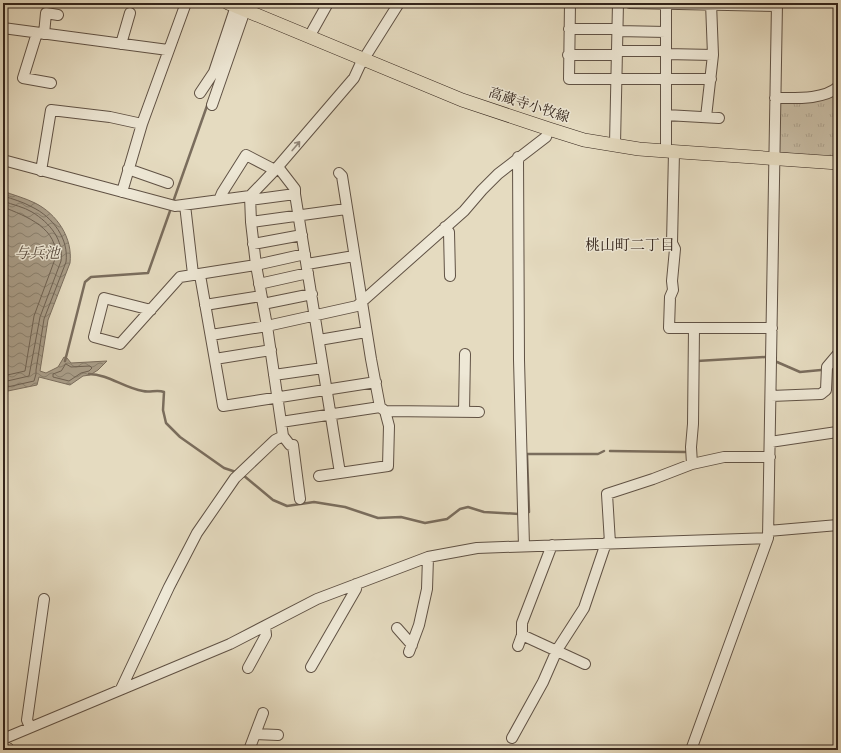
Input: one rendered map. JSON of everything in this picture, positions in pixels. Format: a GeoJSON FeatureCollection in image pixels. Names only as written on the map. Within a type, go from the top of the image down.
{"type":"FeatureCollection","features":[{"type":"Feature","properties":{"kind":"main road","name":"高蔵寺小牧線"},"geometry":{"type":"LineString","coordinates":[[237,6],[462,100],[584,140],[670,152],[838,164]]}},
{"type":"Feature","properties":{"kind":"street"},"geometry":{"type":"LineString","coordinates":[[122,192],[142,124],[186,3]]}},
{"type":"Feature","properties":{"kind":"street"},"geometry":{"type":"LineString","coordinates":[[309,36],[328,3]]}},
{"type":"Feature","properties":{"kind":"street"},"geometry":{"type":"LineString","coordinates":[[300,499],[293,445],[290,445],[283,436],[271,350],[253,244],[250,198],[354,78],[360,65],[365,60],[399,3]]}},
{"type":"Feature","properties":{"kind":"street"},"geometry":{"type":"LineString","coordinates":[[570,3],[568,55],[569,79],[617,78],[711,80]]}},
{"type":"Feature","properties":{"kind":"street"},"geometry":{"type":"LineString","coordinates":[[615,144],[618,3]]}},
{"type":"Feature","properties":{"kind":"street"},"geometry":{"type":"LineString","coordinates":[[630,3],[777,4],[768,534],[691,750]]}},
{"type":"Feature","properties":{"kind":"street"},"geometry":{"type":"LineString","coordinates":[[666,3],[666,115],[670,152],[672,243],[675,249],[672,281],[673,290],[670,296],[669,328],[772,328]]}},
{"type":"Feature","properties":{"kind":"street"},"geometry":{"type":"LineString","coordinates":[[706,117],[713,55],[711,4]]}},
{"type":"Feature","properties":{"kind":"street"},"geometry":{"type":"LineString","coordinates":[[200,93],[214,72],[237,6]]}},
{"type":"Feature","properties":{"kind":"street"},"geometry":{"type":"LineString","coordinates":[[212,105],[237,6]]}},
{"type":"Feature","properties":{"kind":"street"},"geometry":{"type":"LineString","coordinates":[[51,83],[23,78],[41,33],[46,13],[58,15]]}},
{"type":"Feature","properties":{"kind":"street"},"geometry":{"type":"LineString","coordinates":[[121,44],[130,13]]}},
{"type":"Feature","properties":{"kind":"street"},"geometry":{"type":"LineString","coordinates":[[3,28],[168,50]]}},
{"type":"Feature","properties":{"kind":"street"},"geometry":{"type":"LineString","coordinates":[[569,29],[666,32]]}},
{"type":"Feature","properties":{"kind":"street"},"geometry":{"type":"LineString","coordinates":[[568,55],[617,53],[713,55]]}},
{"type":"Feature","properties":{"kind":"street"},"geometry":{"type":"LineString","coordinates":[[775,98],[801,98],[832,92],[838,87]]}},
{"type":"Feature","properties":{"kind":"street"},"geometry":{"type":"LineString","coordinates":[[41,171],[50,110],[110,117],[142,124]]}},
{"type":"Feature","properties":{"kind":"street"},"geometry":{"type":"LineString","coordinates":[[666,115],[719,118]]}},
{"type":"Feature","properties":{"kind":"street"},"geometry":{"type":"LineString","coordinates":[[211,335],[267,326],[357,306],[464,211],[498,174],[518,157],[546,137],[549,129]]}},
{"type":"Feature","properties":{"kind":"street"},"geometry":{"type":"LineString","coordinates":[[219,200],[222,192],[246,155],[276,169],[295,189],[340,472]]}},
{"type":"Feature","properties":{"kind":"street"},"geometry":{"type":"LineString","coordinates":[[518,157],[519,360],[524,546]]}},
{"type":"Feature","properties":{"kind":"street"},"geometry":{"type":"LineString","coordinates":[[3,160],[175,206],[185,206],[219,200],[295,194]]}},
{"type":"Feature","properties":{"kind":"street"},"geometry":{"type":"LineString","coordinates":[[128,170],[168,183]]}},
{"type":"Feature","properties":{"kind":"street"},"geometry":{"type":"LineString","coordinates":[[319,476],[388,466],[389,426],[376,382],[366,332],[342,176],[339,173]]}},
{"type":"Feature","properties":{"kind":"street"},"geometry":{"type":"LineString","coordinates":[[185,206],[196,274],[205,305],[223,406],[376,382]]}},
{"type":"Feature","properties":{"kind":"street"},"geometry":{"type":"LineString","coordinates":[[251,222],[346,208]]}},
{"type":"Feature","properties":{"kind":"street"},"geometry":{"type":"LineString","coordinates":[[445,227],[450,232],[450,276]]}},
{"type":"Feature","properties":{"kind":"street"},"geometry":{"type":"LineString","coordinates":[[253,244],[302,235]]}},
{"type":"Feature","properties":{"kind":"street"},"geometry":{"type":"LineString","coordinates":[[151,310],[104,298],[94,337],[120,344],[151,310],[180,277],[256,264],[307,264],[354,256]]}},
{"type":"Feature","properties":{"kind":"street"},"geometry":{"type":"LineString","coordinates":[[259,284],[307,264]]}},
{"type":"Feature","properties":{"kind":"street"},"geometry":{"type":"LineString","coordinates":[[205,305],[312,294]]}},
{"type":"Feature","properties":{"kind":"street"},"geometry":{"type":"LineString","coordinates":[[692,464],[690,447],[693,424],[694,328]]}},
{"type":"Feature","properties":{"kind":"street"},"geometry":{"type":"LineString","coordinates":[[319,340],[366,332]]}},
{"type":"Feature","properties":{"kind":"street"},"geometry":{"type":"LineString","coordinates":[[215,359],[271,350]]}},
{"type":"Feature","properties":{"kind":"street"},"geometry":{"type":"LineString","coordinates":[[464,412],[465,354]]}},
{"type":"Feature","properties":{"kind":"street"},"geometry":{"type":"LineString","coordinates":[[771,396],[821,394],[826,390],[827,367],[838,354]]}},
{"type":"Feature","properties":{"kind":"street"},"geometry":{"type":"LineString","coordinates":[[274,375],[323,368]]}},
{"type":"Feature","properties":{"kind":"street"},"geometry":{"type":"LineString","coordinates":[[281,422],[331,414],[383,409],[479,412]]}},
{"type":"Feature","properties":{"kind":"street"},"geometry":{"type":"LineString","coordinates":[[770,442],[837,432]]}},
{"type":"Feature","properties":{"kind":"street"},"geometry":{"type":"LineString","coordinates":[[121,689],[169,587],[197,533],[235,478],[275,440],[283,436]]}},
{"type":"Feature","properties":{"kind":"street"},"geometry":{"type":"LineString","coordinates":[[512,738],[543,682],[557,650],[584,608],[608,543],[607,494],[692,464],[724,457],[770,457]]}},
{"type":"Feature","properties":{"kind":"street"},"geometry":{"type":"LineString","coordinates":[[4,747],[30,728],[230,644],[317,599],[428,557],[477,548],[608,543],[768,534],[838,525]]}},
{"type":"Feature","properties":{"kind":"street"},"geometry":{"type":"LineString","coordinates":[[518,646],[522,635],[522,623],[552,545]]}},
{"type":"Feature","properties":{"kind":"street"},"geometry":{"type":"LineString","coordinates":[[397,628],[411,648],[419,625],[427,589],[428,557]]}},
{"type":"Feature","properties":{"kind":"street"},"geometry":{"type":"LineString","coordinates":[[311,667],[356,589],[356,584]]}},
{"type":"Feature","properties":{"kind":"street"},"geometry":{"type":"LineString","coordinates":[[30,728],[27,720],[44,598]]}},
{"type":"Feature","properties":{"kind":"street"},"geometry":{"type":"LineString","coordinates":[[248,668],[266,635],[265,626]]}},
{"type":"Feature","properties":{"kind":"street"},"geometry":{"type":"LineString","coordinates":[[522,635],[585,664]]}},
{"type":"Feature","properties":{"kind":"street"},"geometry":{"type":"LineString","coordinates":[[249,750],[263,713]]}},
{"type":"Feature","properties":{"kind":"street"},"geometry":{"type":"LineString","coordinates":[[255,734],[278,735]]}},
{"type":"Feature","properties":{"kind":"green space"},"geometry":{"type":"Polygon","coordinates":[[[838,91],[838,158],[774,152],[775,98],[838,91]]]}},
{"type":"Feature","properties":{"kind":"water","name":"与兵池"},"geometry":{"type":"Polygon","coordinates":[[[3,191],[31,201],[43,208],[57,220],[66,236],[69,245],[70,263],[48,320],[40,371],[46,373],[58,367],[64,357],[71,363],[107,361],[98,370],[90,375],[83,376],[70,385],[39,377],[37,385],[3,392],[3,191]]]}},
{"type":"Feature","properties":{"kind":"waterway"},"geometry":{"type":"LineString","coordinates":[[173,202],[208,103]]}},
{"type":"Feature","properties":{"kind":"waterway"},"geometry":{"type":"LineString","coordinates":[[65,361],[85,282],[91,277],[148,273],[170,211]]}},
{"type":"Feature","properties":{"kind":"waterway"},"geometry":{"type":"LineString","coordinates":[[697,361],[765,357]]}},
{"type":"Feature","properties":{"kind":"waterway"},"geometry":{"type":"LineString","coordinates":[[777,362],[800,372],[821,370]]}},
{"type":"Feature","properties":{"kind":"waterway"},"geometry":{"type":"LineString","coordinates":[[834,367],[838,366]]}},
{"type":"Feature","properties":{"kind":"waterway"},"geometry":{"type":"LineString","coordinates":[[89,374],[103,376],[136,389],[164,392],[163,410],[166,423],[180,437],[224,468],[236,472]]}},
{"type":"Feature","properties":{"kind":"waterway"},"geometry":{"type":"LineString","coordinates":[[529,512],[527,454],[598,454],[604,451]]}},
{"type":"Feature","properties":{"kind":"waterway"},"geometry":{"type":"LineString","coordinates":[[610,451],[685,452]]}},
{"type":"Feature","properties":{"kind":"waterway"},"geometry":{"type":"LineString","coordinates":[[243,475],[273,500],[287,506],[314,502],[345,507],[378,518],[401,517],[425,523],[447,519],[460,509],[468,507],[484,512],[519,514]]}},
{"type":"Feature","properties":{"kind":"district","name":"桃山町二丁目"},"geometry":{"type":"Point","coordinates":[630,245]}}]}
